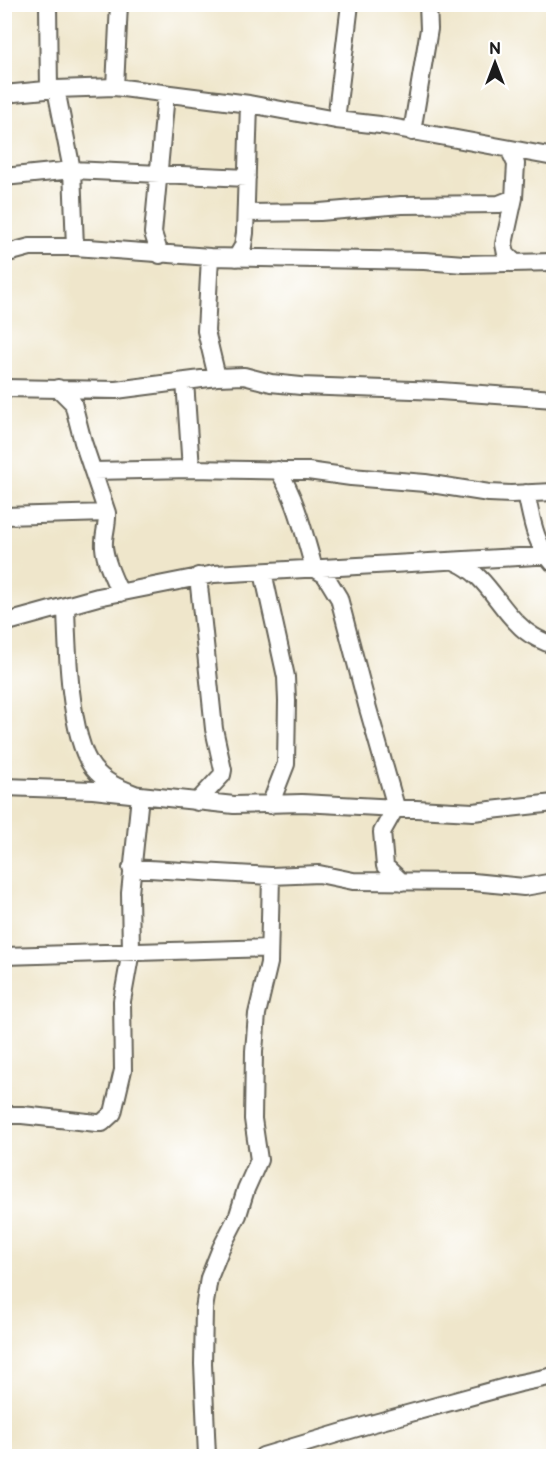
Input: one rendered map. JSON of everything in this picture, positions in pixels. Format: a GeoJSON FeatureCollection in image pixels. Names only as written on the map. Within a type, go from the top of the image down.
{"type":"FeatureCollection","features":[{"type":"Feature","properties":{"kind":"street"},"geometry":{"type":"LineString","coordinates":[[48,4],[52,89],[72,170],[75,248]]}},
{"type":"Feature","properties":{"kind":"street"},"geometry":{"type":"LineString","coordinates":[[115,87],[119,4]]}},
{"type":"Feature","properties":{"kind":"street"},"geometry":{"type":"LineString","coordinates":[[336,120],[350,4]]}},
{"type":"Feature","properties":{"kind":"street"},"geometry":{"type":"LineString","coordinates":[[412,132],[429,28],[428,4]]}},
{"type":"Feature","properties":{"kind":"street"},"geometry":{"type":"LineString","coordinates":[[4,94],[52,89],[115,87],[249,104],[336,120],[380,125],[517,155],[554,157]]}},
{"type":"Feature","properties":{"kind":"street"},"geometry":{"type":"LineString","coordinates":[[160,255],[153,233],[166,94]]}},
{"type":"Feature","properties":{"kind":"street"},"geometry":{"type":"LineString","coordinates":[[236,258],[243,246],[246,213],[249,104]]}},
{"type":"Feature","properties":{"kind":"street"},"geometry":{"type":"LineString","coordinates":[[514,262],[506,254],[504,244],[507,206],[517,155]]}},
{"type":"Feature","properties":{"kind":"street"},"geometry":{"type":"LineString","coordinates":[[4,177],[72,170],[247,178]]}},
{"type":"Feature","properties":{"kind":"street"},"geometry":{"type":"LineString","coordinates":[[246,213],[278,214],[401,205],[507,206]]}},
{"type":"Feature","properties":{"kind":"street"},"geometry":{"type":"LineString","coordinates":[[4,254],[30,248],[75,248],[236,258],[424,261],[464,264],[554,262]]}},
{"type":"Feature","properties":{"kind":"street"},"geometry":{"type":"LineString","coordinates":[[210,257],[206,331],[217,377]]}},
{"type":"Feature","properties":{"kind":"street"},"geometry":{"type":"LineString","coordinates":[[4,388],[116,390],[217,377],[244,376],[301,387],[440,391],[554,399]]}},
{"type":"Feature","properties":{"kind":"street"},"geometry":{"type":"LineString","coordinates":[[185,381],[191,469]]}},
{"type":"Feature","properties":{"kind":"street"},"geometry":{"type":"LineString","coordinates":[[58,388],[73,403],[83,442],[107,513],[105,555],[120,593]]}},
{"type":"Feature","properties":{"kind":"street"},"geometry":{"type":"LineString","coordinates":[[93,471],[191,469],[308,471],[425,483],[489,493],[554,492]]}},
{"type":"Feature","properties":{"kind":"street"},"geometry":{"type":"LineString","coordinates":[[278,470],[297,509],[314,568],[325,575],[339,598],[396,807],[381,832],[384,866],[402,882]]}},
{"type":"Feature","properties":{"kind":"street"},"geometry":{"type":"LineString","coordinates":[[526,493],[535,536],[551,558]]}},
{"type":"Feature","properties":{"kind":"street"},"geometry":{"type":"LineString","coordinates":[[4,516],[107,513]]}},
{"type":"Feature","properties":{"kind":"street"},"geometry":{"type":"LineString","coordinates":[[4,623],[66,606],[198,576],[314,568],[551,558]]}},
{"type":"Feature","properties":{"kind":"street"},"geometry":{"type":"LineString","coordinates":[[455,562],[466,566],[476,574],[527,633],[554,646]]}},
{"type":"Feature","properties":{"kind":"street"},"geometry":{"type":"LineString","coordinates":[[263,572],[286,677],[287,700],[286,764],[270,805]]}},
{"type":"Feature","properties":{"kind":"street"},"geometry":{"type":"LineString","coordinates":[[197,802],[222,775],[223,770],[214,729],[198,576]]}},
{"type":"Feature","properties":{"kind":"street"},"geometry":{"type":"LineString","coordinates":[[66,606],[67,653],[76,724],[85,752],[93,768],[110,784],[140,796]]}},
{"type":"Feature","properties":{"kind":"street"},"geometry":{"type":"LineString","coordinates":[[7,780],[234,805],[302,803],[473,812],[554,803]]}},
{"type":"Feature","properties":{"kind":"street"},"geometry":{"type":"LineString","coordinates":[[4,1115],[102,1123],[113,1113],[123,1070],[122,1001],[131,951],[131,868],[140,796]]}},
{"type":"Feature","properties":{"kind":"street"},"geometry":{"type":"LineString","coordinates":[[131,868],[271,876],[319,874],[353,881],[473,882],[524,887],[554,882]]}},
{"type":"Feature","properties":{"kind":"street"},"geometry":{"type":"LineString","coordinates":[[207,1456],[203,1364],[204,1309],[209,1278],[238,1215],[246,1189],[259,1160],[253,1119],[254,1051],[257,1014],[269,963],[271,876]]}},
{"type":"Feature","properties":{"kind":"street"},"geometry":{"type":"LineString","coordinates":[[4,956],[270,948]]}},
{"type":"Feature","properties":{"kind":"street"},"geometry":{"type":"LineString","coordinates":[[263,1456],[520,1383],[554,1376]]}}]}
